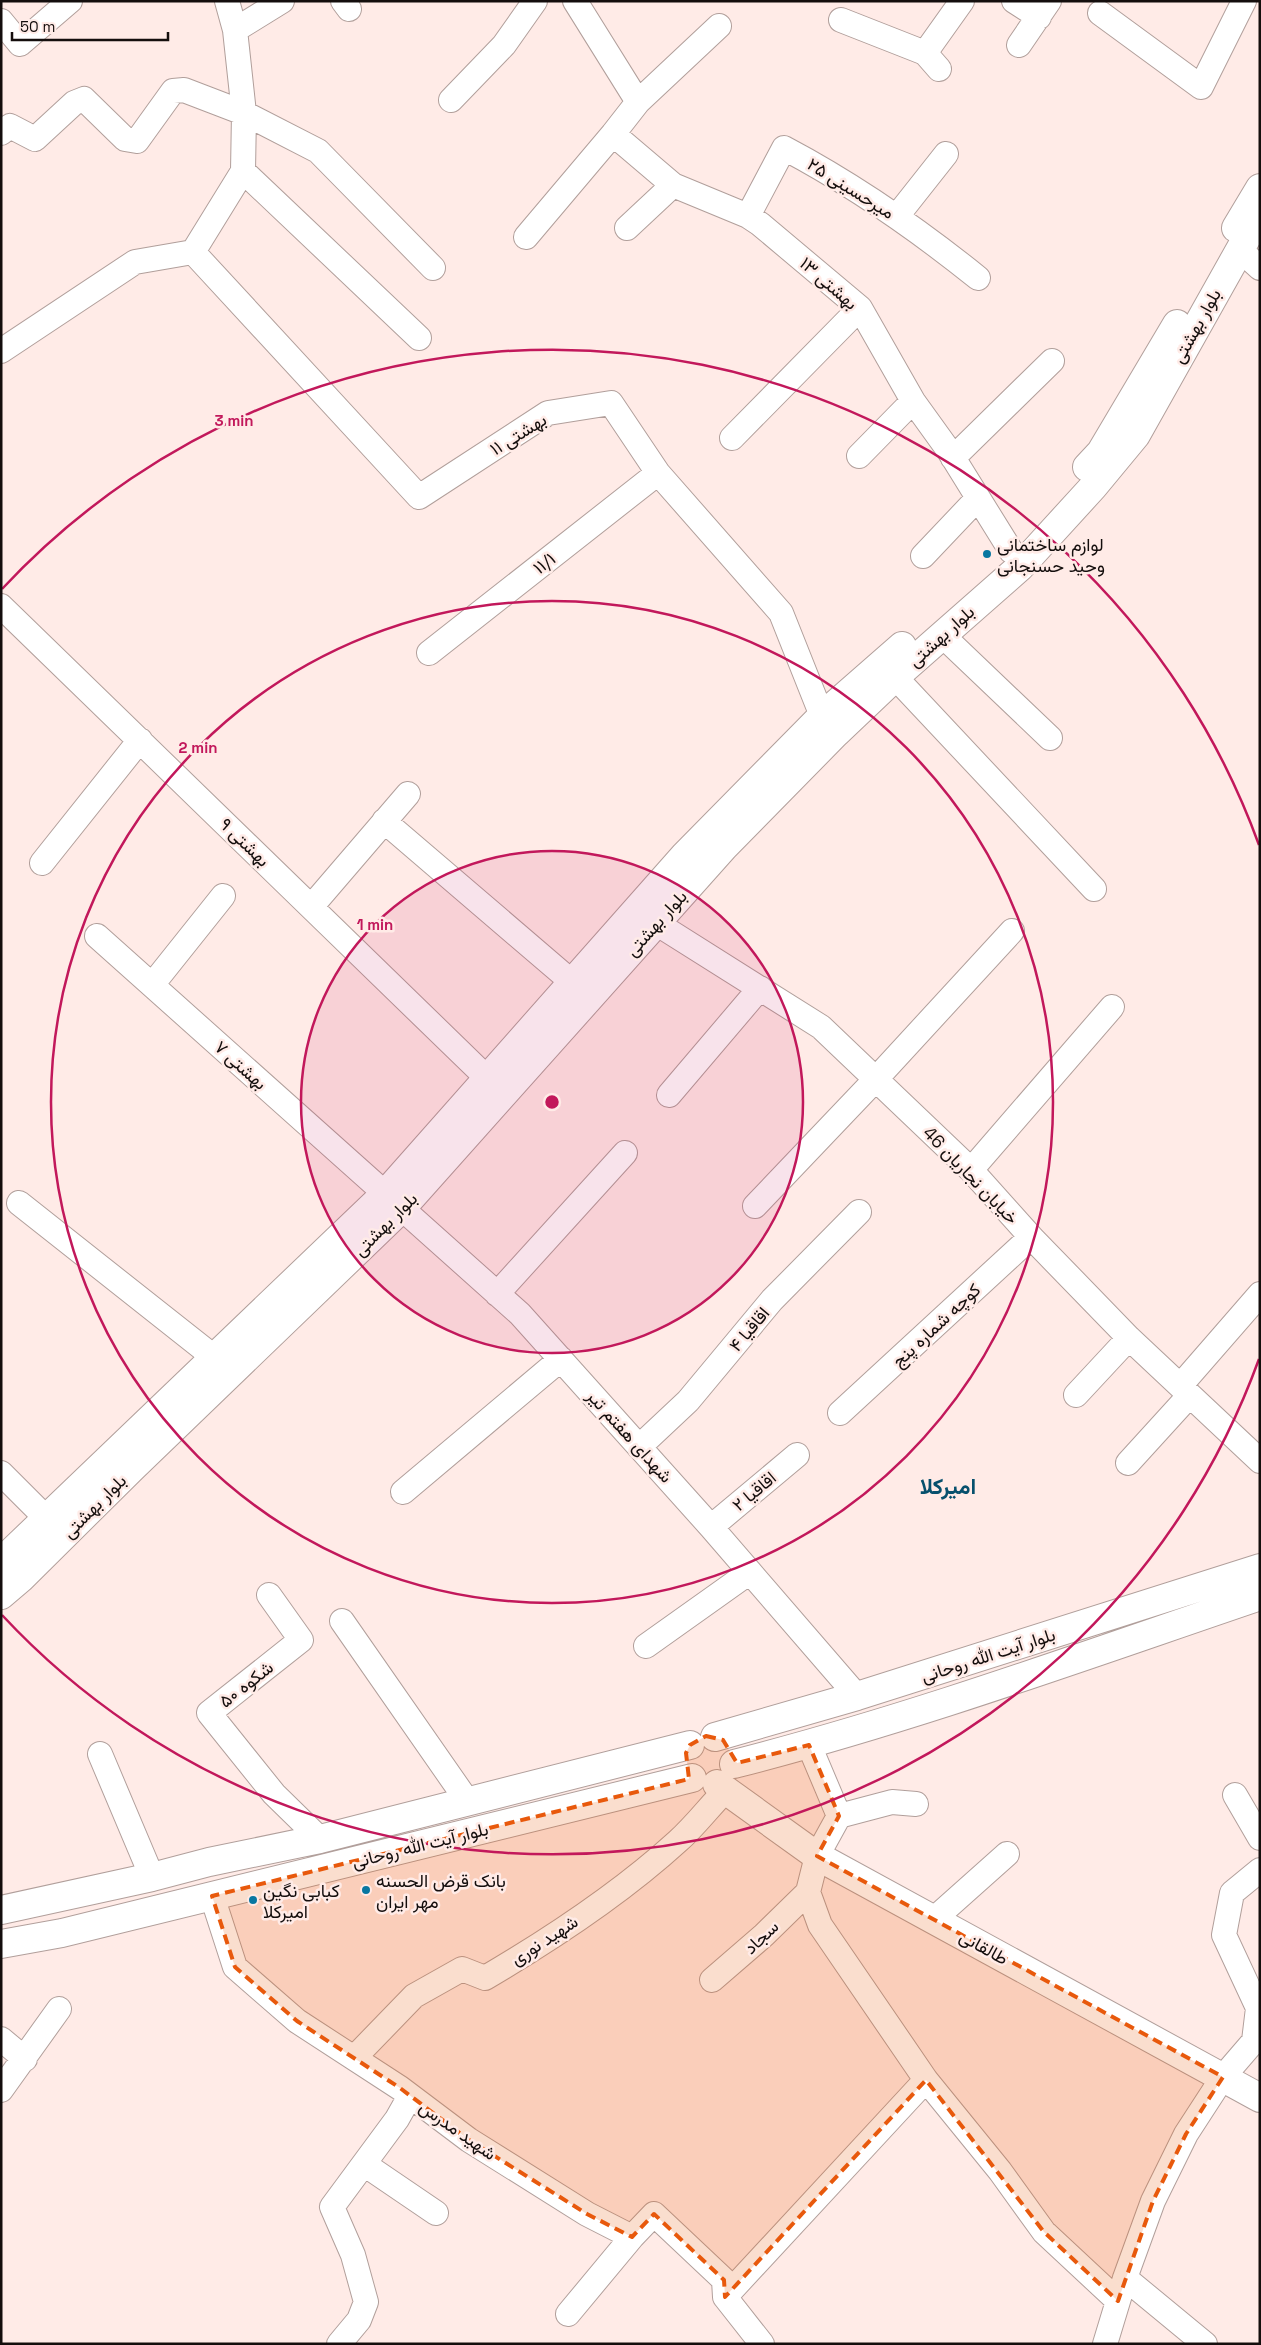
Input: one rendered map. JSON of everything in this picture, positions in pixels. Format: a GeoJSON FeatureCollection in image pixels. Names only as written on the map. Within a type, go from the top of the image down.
{"type":"FeatureCollection","features":[{"type":"Feature","properties":{"kind":"main road","name":"بلوار بهشتی"},"geometry":{"type":"LineString","coordinates":[[1,1562],[47,1519],[159,1427],[394,1201],[647,916],[685,855],[822,716],[1012,551],[1101,452],[1260,188]]}},
{"type":"Feature","properties":{"kind":"main road","name":"بلوار بهشتی"},"geometry":{"type":"LineString","coordinates":[[1,1595],[21,1578],[159,1427],[215,1358],[394,1201],[488,1079],[572,982],[724,847],[836,733],[894,678],[1020,566],[1093,487],[1136,435],[1238,249],[1260,214]]}},
{"type":"Feature","properties":{"kind":"main road","name":"بلوار آیت الله روحانی"},"geometry":{"type":"LineString","coordinates":[[1,1910],[152,1877],[209,1862],[320,1839],[703,1741],[857,1696],[1260,1568]]}},
{"type":"Feature","properties":{"kind":"main road","name":"بلوار آیت الله روحانی"},"geometry":{"type":"LineString","coordinates":[[1,1944],[62,1933],[212,1896],[717,1779],[810,1744],[1080,1657],[1260,1596]]}},
{"type":"Feature","properties":{"kind":"main road"},"geometry":{"type":"LineString","coordinates":[[723,1740],[733,1755],[717,1779],[687,1771],[685,1762],[703,1741],[723,1740]]}},
{"type":"Feature","properties":{"kind":"main road","name":"طالقانی"},"geometry":{"type":"LineString","coordinates":[[717,1779],[816,1856],[1260,2098]]}},
{"type":"Feature","properties":{"kind":"street"},"geometry":{"type":"LineString","coordinates":[[1,21],[20,44],[70,1]]}},
{"type":"Feature","properties":{"kind":"street"},"geometry":{"type":"LineString","coordinates":[[5,342],[134,262],[193,252],[243,171],[244,113],[235,30],[227,1]]}},
{"type":"Feature","properties":{"kind":"street"},"geometry":{"type":"LineString","coordinates":[[235,30],[282,1]]}},
{"type":"Feature","properties":{"kind":"street"},"geometry":{"type":"LineString","coordinates":[[451,100],[504,45],[535,1]]}},
{"type":"Feature","properties":{"kind":"street"},"geometry":{"type":"LineString","coordinates":[[575,1],[638,102]]}},
{"type":"Feature","properties":{"kind":"street"},"geometry":{"type":"LineString","coordinates":[[841,20],[932,61],[962,1]]}},
{"type":"Feature","properties":{"kind":"street"},"geometry":{"type":"LineString","coordinates":[[1014,1],[1044,9],[1019,45]]}},
{"type":"Feature","properties":{"kind":"street"},"geometry":{"type":"LineString","coordinates":[[1100,13],[1201,87],[1244,1]]}},
{"type":"Feature","properties":{"kind":"street"},"geometry":{"type":"LineString","coordinates":[[526,237],[638,102],[719,26]]}},
{"type":"Feature","properties":{"kind":"street"},"geometry":{"type":"LineString","coordinates":[[1,133],[10,126],[35,139],[74,103],[84,99],[125,139],[132,142],[137,141],[173,91],[184,90],[244,113],[318,152],[433,268]]}},
{"type":"Feature","properties":{"kind":"street","name":"بهشتی ۱۳"},"geometry":{"type":"LineString","coordinates":[[613,134],[673,185],[748,216],[860,308],[913,401],[953,458],[1012,551]]}},
{"type":"Feature","properties":{"kind":"street","name":"میرحسینی ۲۵"},"geometry":{"type":"LineString","coordinates":[[748,216],[784,148],[820,167],[917,229],[978,278]]}},
{"type":"Feature","properties":{"kind":"street"},"geometry":{"type":"LineString","coordinates":[[897,216],[946,154]]}},
{"type":"Feature","properties":{"kind":"street"},"geometry":{"type":"LineString","coordinates":[[243,171],[420,338]]}},
{"type":"Feature","properties":{"kind":"street"},"geometry":{"type":"LineString","coordinates":[[627,228],[673,185]]}},
{"type":"Feature","properties":{"kind":"street"},"geometry":{"type":"LineString","coordinates":[[1238,249],[1260,268]]}},
{"type":"Feature","properties":{"kind":"street","name":"بهشتی ۱۱"},"geometry":{"type":"LineString","coordinates":[[193,252],[419,497],[548,413],[611,404],[658,473],[781,613],[822,716]]}},
{"type":"Feature","properties":{"kind":"street"},"geometry":{"type":"LineString","coordinates":[[732,438],[860,308]]}},
{"type":"Feature","properties":{"kind":"street"},"geometry":{"type":"LineString","coordinates":[[953,458],[1052,361]]}},
{"type":"Feature","properties":{"kind":"street"},"geometry":{"type":"LineString","coordinates":[[859,456],[913,401]]}},
{"type":"Feature","properties":{"kind":"street","name":"۱۱/۱"},"geometry":{"type":"LineString","coordinates":[[429,652],[658,473]]}},
{"type":"Feature","properties":{"kind":"street"},"geometry":{"type":"LineString","coordinates":[[923,556],[978,498]]}},
{"type":"Feature","properties":{"kind":"street","name":"بهشتی ۹"},"geometry":{"type":"LineString","coordinates":[[1,606],[488,1079]]}},
{"type":"Feature","properties":{"kind":"street"},"geometry":{"type":"LineString","coordinates":[[942,635],[1050,738]]}},
{"type":"Feature","properties":{"kind":"street"},"geometry":{"type":"LineString","coordinates":[[894,678],[1094,888]]}},
{"type":"Feature","properties":{"kind":"street"},"geometry":{"type":"LineString","coordinates":[[42,863],[140,740]]}},
{"type":"Feature","properties":{"kind":"street"},"geometry":{"type":"LineString","coordinates":[[312,907],[408,794]]}},
{"type":"Feature","properties":{"kind":"street"},"geometry":{"type":"LineString","coordinates":[[384,821],[572,982]]}},
{"type":"Feature","properties":{"kind":"street"},"geometry":{"type":"LineString","coordinates":[[152,985],[223,896]]}},
{"type":"Feature","properties":{"kind":"street","name":"خیابان نجاریان 46"},"geometry":{"type":"LineString","coordinates":[[647,916],[821,1027],[971,1170],[1031,1237],[1129,1338],[1260,1461]]}},
{"type":"Feature","properties":{"kind":"street"},"geometry":{"type":"LineString","coordinates":[[755,1206],[876,1080],[1012,932]]}},
{"type":"Feature","properties":{"kind":"street","name":"بهشتی ۷"},"geometry":{"type":"LineString","coordinates":[[97,936],[394,1201]]}},
{"type":"Feature","properties":{"kind":"street"},"geometry":{"type":"LineString","coordinates":[[669,1095],[760,988]]}},
{"type":"Feature","properties":{"kind":"street"},"geometry":{"type":"LineString","coordinates":[[971,1170],[1112,1007]]}},
{"type":"Feature","properties":{"kind":"street"},"geometry":{"type":"LineString","coordinates":[[497,1294],[625,1153]]}},
{"type":"Feature","properties":{"kind":"street","name":"شهدای هفتم تیر"},"geometry":{"type":"LineString","coordinates":[[394,1201],[520,1314],[711,1526],[857,1696]]}},
{"type":"Feature","properties":{"kind":"street"},"geometry":{"type":"LineString","coordinates":[[19,1202],[215,1358]]}},
{"type":"Feature","properties":{"kind":"street","name":"اقاقیا ۴"},"geometry":{"type":"LineString","coordinates":[[639,1446],[688,1401],[772,1300],[859,1212]]}},
{"type":"Feature","properties":{"kind":"street","name":"کوچه شماره پنج"},"geometry":{"type":"LineString","coordinates":[[840,1413],[1031,1237]]}},
{"type":"Feature","properties":{"kind":"street"},"geometry":{"type":"LineString","coordinates":[[1128,1463],[1260,1294]]}},
{"type":"Feature","properties":{"kind":"street"},"geometry":{"type":"LineString","coordinates":[[1076,1395],[1129,1338]]}},
{"type":"Feature","properties":{"kind":"street"},"geometry":{"type":"LineString","coordinates":[[403,1492],[561,1359]]}},
{"type":"Feature","properties":{"kind":"street","name":"اقاقیا ۲"},"geometry":{"type":"LineString","coordinates":[[711,1526],[797,1455]]}},
{"type":"Feature","properties":{"kind":"street"},"geometry":{"type":"LineString","coordinates":[[1,1473],[47,1519]]}},
{"type":"Feature","properties":{"kind":"street"},"geometry":{"type":"LineString","coordinates":[[646,1646],[750,1572]]}},
{"type":"Feature","properties":{"kind":"street","name":"شکوه ۵۰"},"geometry":{"type":"LineString","coordinates":[[269,1595],[301,1640],[210,1713],[274,1794],[320,1839]]}},
{"type":"Feature","properties":{"kind":"street"},"geometry":{"type":"LineString","coordinates":[[342,1621],[468,1802]]}},
{"type":"Feature","properties":{"kind":"street"},"geometry":{"type":"LineString","coordinates":[[810,1744],[840,1816]]}},
{"type":"Feature","properties":{"kind":"street"},"geometry":{"type":"LineString","coordinates":[[100,1754],[152,1877]]}},
{"type":"Feature","properties":{"kind":"street","name":"شهید نوری"},"geometry":{"type":"LineString","coordinates":[[354,2058],[414,1996],[462,1969],[485,1978],[531,1951],[624,1888],[680,1840],[717,1779]]}},
{"type":"Feature","properties":{"kind":"street"},"geometry":{"type":"LineString","coordinates":[[1235,1795],[1260,1838]]}},
{"type":"Feature","properties":{"kind":"street"},"geometry":{"type":"LineString","coordinates":[[916,1804],[892,1802],[840,1816],[816,1856],[808,1892],[820,1924],[926,2080],[1000,2172],[1044,2232],[1118,2301]]}},
{"type":"Feature","properties":{"kind":"street"},"geometry":{"type":"LineString","coordinates":[[934,1920],[1006,1854]]}},
{"type":"Feature","properties":{"kind":"street"},"geometry":{"type":"LineString","coordinates":[[1105,2344],[1125,2278],[1157,2193],[1186,2134],[1223,2077],[1254,2041],[1258,2008],[1224,1935],[1232,1893],[1260,1870]]}},
{"type":"Feature","properties":{"kind":"street","name":"سجاد"},"geometry":{"type":"LineString","coordinates":[[712,1980],[764,1935],[808,1892]]}},
{"type":"Feature","properties":{"kind":"street","name":"شهید مدرس"},"geometry":{"type":"LineString","coordinates":[[212,1896],[235,1967],[297,2021],[410,2096],[469,2140],[587,2214],[632,2237]]}},
{"type":"Feature","properties":{"kind":"street"},"geometry":{"type":"LineString","coordinates":[[1,2090],[59,2009]]}},
{"type":"Feature","properties":{"kind":"street"},"geometry":{"type":"LineString","coordinates":[[1,2039],[25,2059]]}},
{"type":"Feature","properties":{"kind":"street"},"geometry":{"type":"LineString","coordinates":[[725,2297],[926,2080]]}},
{"type":"Feature","properties":{"kind":"street"},"geometry":{"type":"LineString","coordinates":[[339,2344],[360,2320],[366,2302],[352,2255],[332,2207],[397,2119],[410,2096]]}},
{"type":"Feature","properties":{"kind":"street"},"geometry":{"type":"LineString","coordinates":[[364,2164],[436,2213]]}},
{"type":"Feature","properties":{"kind":"street"},"geometry":{"type":"LineString","coordinates":[[568,2314],[632,2237],[654,2214],[724,2280],[725,2297],[762,2344]]}},
{"type":"Feature","properties":{"kind":"street"},"geometry":{"type":"LineString","coordinates":[[1125,2278],[1205,2344]]}},
{"type":"Feature","properties":{"kind":"highlighted area"},"geometry":{"type":"Polygon","coordinates":[[[706,1736],[723,1740],[737,1763],[809,1745],[839,1816],[817,1856],[1223,2077],[1186,2134],[1153,2201],[1118,2301],[1044,2232],[926,2080],[725,2297],[724,2280],[654,2214],[632,2237],[587,2214],[469,2140],[400,2088],[297,2021],[235,1967],[212,1896],[689,1779],[686,1753],[690,1745],[706,1736]]]}},
{"type":"Feature","properties":{"kind":"place","name":"لوازم ساختمانی وحید حسنجانی"},"geometry":{"type":"Point","coordinates":[987,554]}},
{"type":"Feature","properties":{"kind":"place","name":"بانک قرض الحسنه مهر ایران"},"geometry":{"type":"Point","coordinates":[366,1890]}},
{"type":"Feature","properties":{"kind":"place","name":"کبابی نگین امیرکلا"},"geometry":{"type":"Point","coordinates":[253,1900]}},
{"type":"Feature","properties":{"kind":"district","name":"امیرکلا"},"geometry":{"type":"Point","coordinates":[948,1486]}}]}
